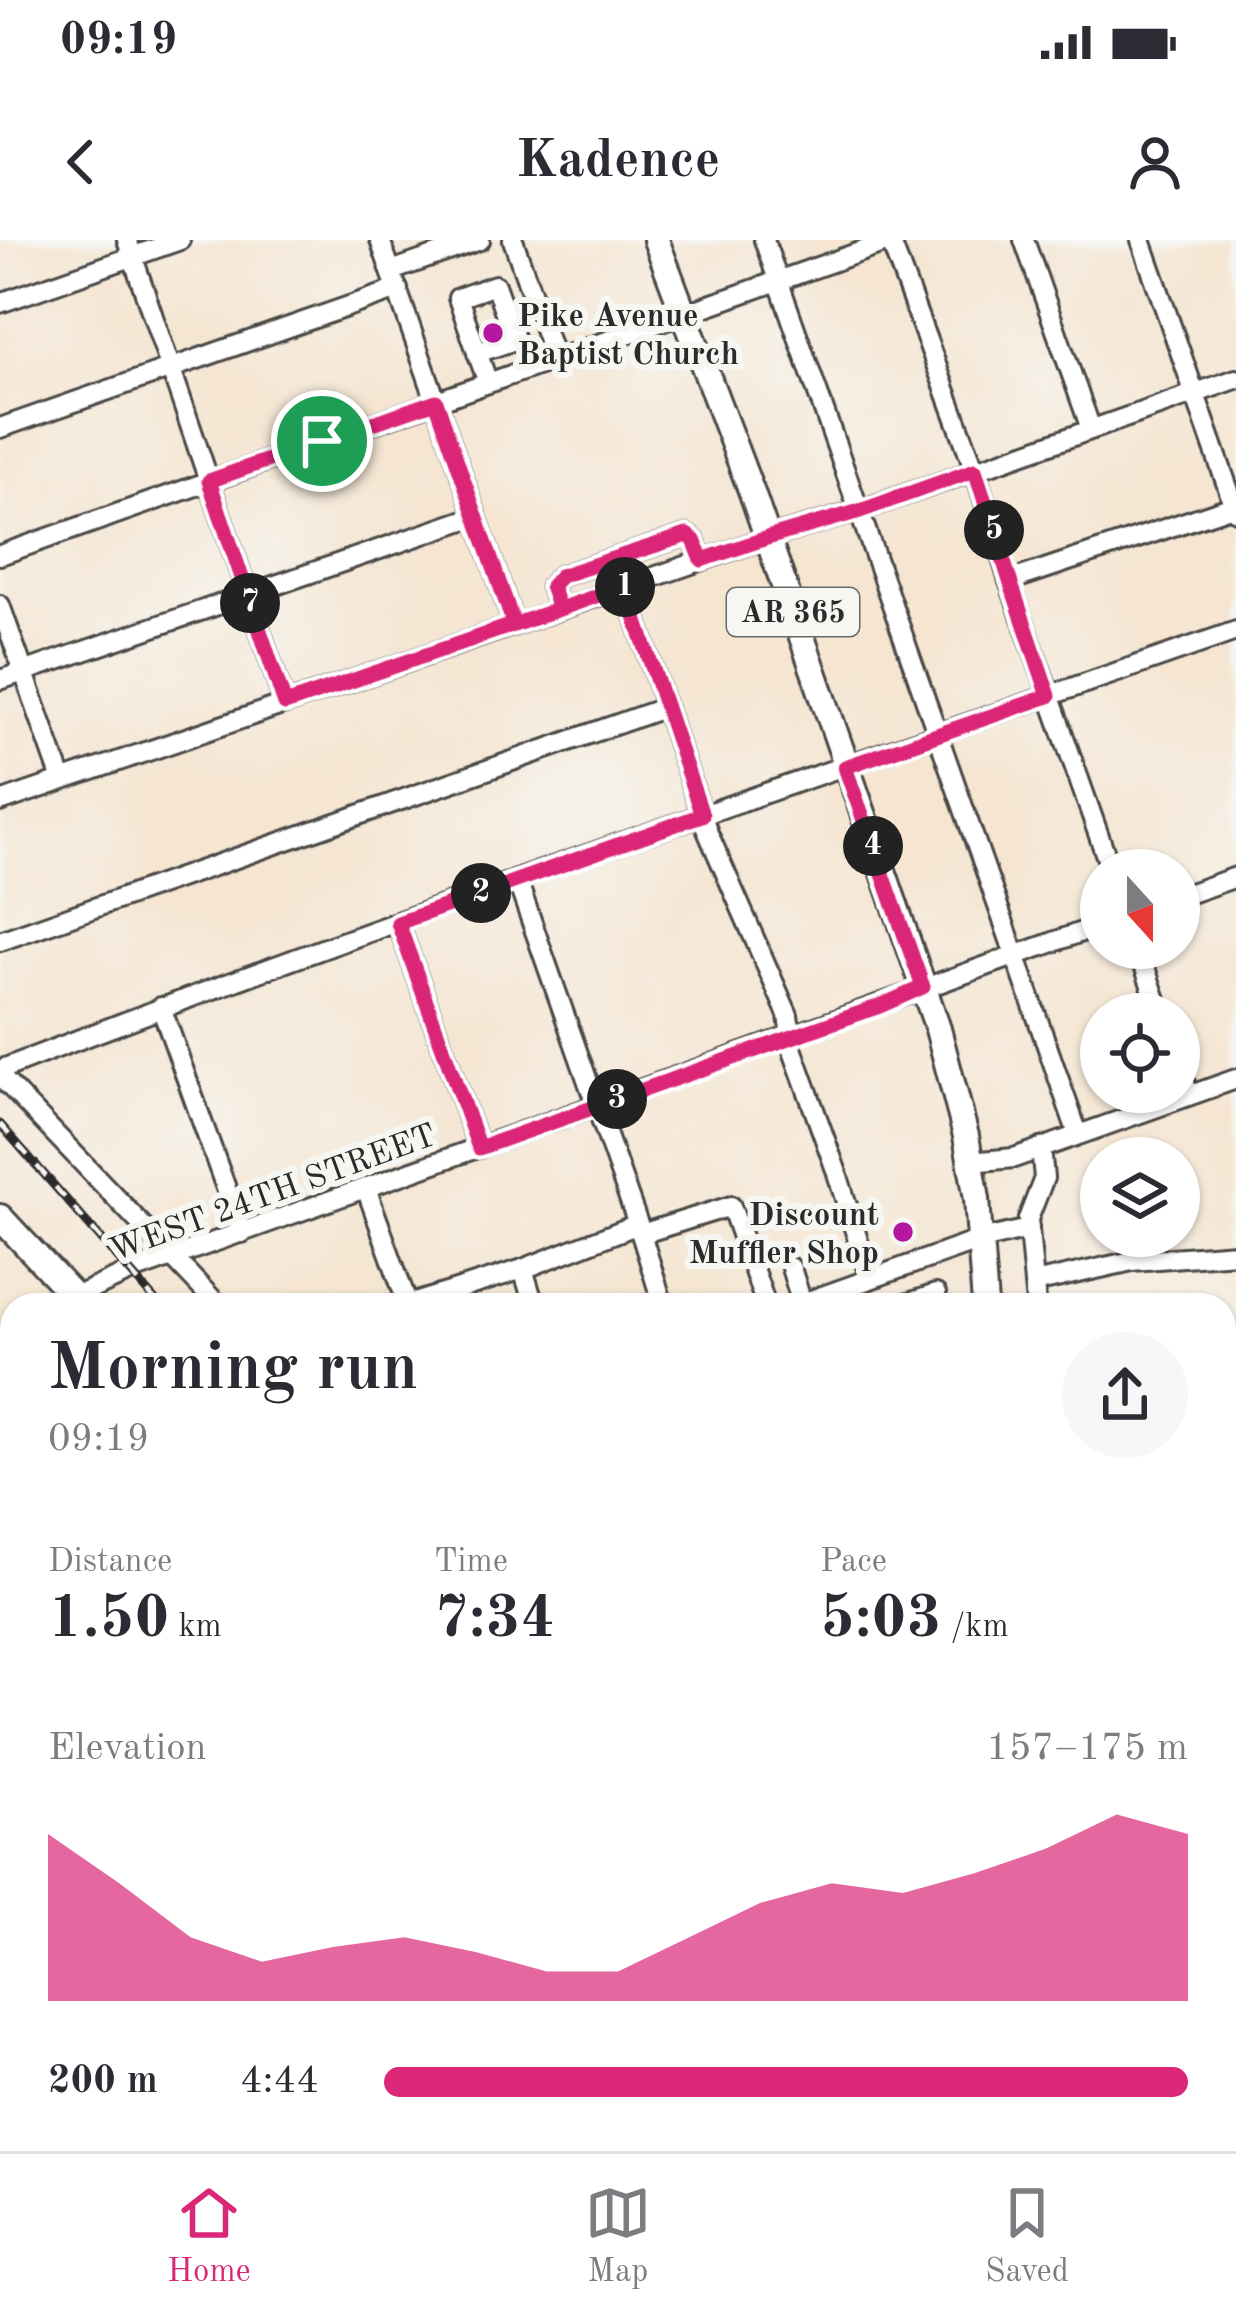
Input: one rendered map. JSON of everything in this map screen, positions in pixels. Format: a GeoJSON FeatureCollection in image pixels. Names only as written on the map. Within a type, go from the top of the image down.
{"type":"FeatureCollection","features":[{"type":"Feature","properties":{"kind":"main road","name":"AR 365"},"geometry":{"type":"LineString","coordinates":[[656,240],[767,538],[953,1082],[970,1162],[985,1293]]}},
{"type":"Feature","properties":{"kind":"main road"},"geometry":{"type":"LineString","coordinates":[[0,1217],[71,1293]]}},
{"type":"Feature","properties":{"kind":"street"},"geometry":{"type":"LineString","coordinates":[[0,303],[130,248],[179,240]]}},
{"type":"Feature","properties":{"kind":"street"},"geometry":{"type":"LineString","coordinates":[[380,240],[514,625]]}},
{"type":"Feature","properties":{"kind":"street"},"geometry":{"type":"LineString","coordinates":[[0,428],[171,369],[394,280],[480,240]]}},
{"type":"Feature","properties":{"kind":"street"},"geometry":{"type":"LineString","coordinates":[[513,240],[555,360]]}},
{"type":"Feature","properties":{"kind":"street"},"geometry":{"type":"LineString","coordinates":[[764,240],[1078,1134]]}},
{"type":"Feature","properties":{"kind":"street"},"geometry":{"type":"LineString","coordinates":[[0,555],[891,240],[1104,849]]}},
{"type":"Feature","properties":{"kind":"street"},"geometry":{"type":"LineString","coordinates":[[1024,240],[1090,429]]}},
{"type":"Feature","properties":{"kind":"street"},"geometry":{"type":"LineString","coordinates":[[1010,581],[1235,507],[1141,240]]}},
{"type":"Feature","properties":{"kind":"street"},"geometry":{"type":"LineString","coordinates":[[130,248],[285,704]]}},
{"type":"Feature","properties":{"kind":"street"},"geometry":{"type":"LineString","coordinates":[[477,353],[488,383]]}},
{"type":"Feature","properties":{"kind":"street"},"geometry":{"type":"LineString","coordinates":[[0,802],[1236,379]]}},
{"type":"Feature","properties":{"kind":"street"},"geometry":{"type":"LineString","coordinates":[[0,680],[476,516]]}},
{"type":"Feature","properties":{"kind":"street"},"geometry":{"type":"LineString","coordinates":[[559,609],[551,586],[560,576],[687,535],[702,560]]}},
{"type":"Feature","properties":{"kind":"street"},"geometry":{"type":"LineString","coordinates":[[625,586],[702,815],[788,1016],[794,1052],[870,1279]]}},
{"type":"Feature","properties":{"kind":"street"},"geometry":{"type":"LineString","coordinates":[[0,605],[62,781]]}},
{"type":"Feature","properties":{"kind":"street"},"geometry":{"type":"LineString","coordinates":[[206,1293],[0,1073],[160,1007],[1236,631]]}},
{"type":"Feature","properties":{"kind":"street"},"geometry":{"type":"LineString","coordinates":[[0,941],[667,707]]}},
{"type":"Feature","properties":{"kind":"street"},"geometry":{"type":"LineString","coordinates":[[1200,890],[1236,877]]}},
{"type":"Feature","properties":{"kind":"street"},"geometry":{"type":"LineString","coordinates":[[517,880],[659,1293]]}},
{"type":"Feature","properties":{"kind":"street"},"geometry":{"type":"LineString","coordinates":[[398,923],[479,1148]]}},
{"type":"Feature","properties":{"kind":"street","name":"WEST 24TH STREET"},"geometry":{"type":"LineString","coordinates":[[95,1293],[171,1258],[1080,932]]}},
{"type":"Feature","properties":{"kind":"street"},"geometry":{"type":"LineString","coordinates":[[160,1007],[242,1233]]}},
{"type":"Feature","properties":{"kind":"street"},"geometry":{"type":"LineString","coordinates":[[1200,1092],[1236,1079]]}},
{"type":"Feature","properties":{"kind":"street"},"geometry":{"type":"LineString","coordinates":[[970,1162],[1014,1158],[1138,1113]]}},
{"type":"Feature","properties":{"kind":"street"},"geometry":{"type":"LineString","coordinates":[[1035,1293],[1028,1219],[1044,1178],[1041,1148]]}},
{"type":"Feature","properties":{"kind":"street"},"geometry":{"type":"LineString","coordinates":[[366,1188],[405,1293]]}},
{"type":"Feature","properties":{"kind":"street"},"geometry":{"type":"LineString","coordinates":[[447,1293],[639,1229],[731,1206],[762,1293]]}},
{"type":"Feature","properties":{"kind":"street"},"geometry":{"type":"LineString","coordinates":[[831,1293],[980,1240],[1029,1229]]}},
{"type":"Feature","properties":{"kind":"street"},"geometry":{"type":"LineString","coordinates":[[1034,1282],[1132,1261],[1236,1253]]}},
{"type":"Feature","properties":{"kind":"street"},"geometry":{"type":"LineString","coordinates":[[790,1268],[797,1293]]}},
{"type":"Feature","properties":{"kind":"street"},"geometry":{"type":"LineString","coordinates":[[523,1269],[530,1293]]}},
{"type":"Feature","properties":{"kind":"street"},"geometry":{"type":"LineString","coordinates":[[892,1271],[898,1293]]}},
{"type":"Feature","properties":{"kind":"railway"},"geometry":{"type":"LineString","coordinates":[[0,1124],[148,1293]]}},
{"type":"Feature","properties":{"kind":"place","name":"Pike Avenue Baptist Church"},"geometry":{"type":"Point","coordinates":[493,333]}},
{"type":"Feature","properties":{"kind":"place","name":"Discount Muffler Shop"},"geometry":{"type":"Point","coordinates":[903,1232]}},
{"type":"Feature","properties":{"kind":"route"},"geometry":{"type":"LineString","coordinates":[[322,441],[209,481],[285,704],[514,625],[559,609],[551,586],[560,576],[687,535],[702,560],[975,470],[1049,696],[845,767],[923,987],[479,1148],[398,923],[702,815],[625,586],[514,625],[436,401],[322,441]]}}]}
